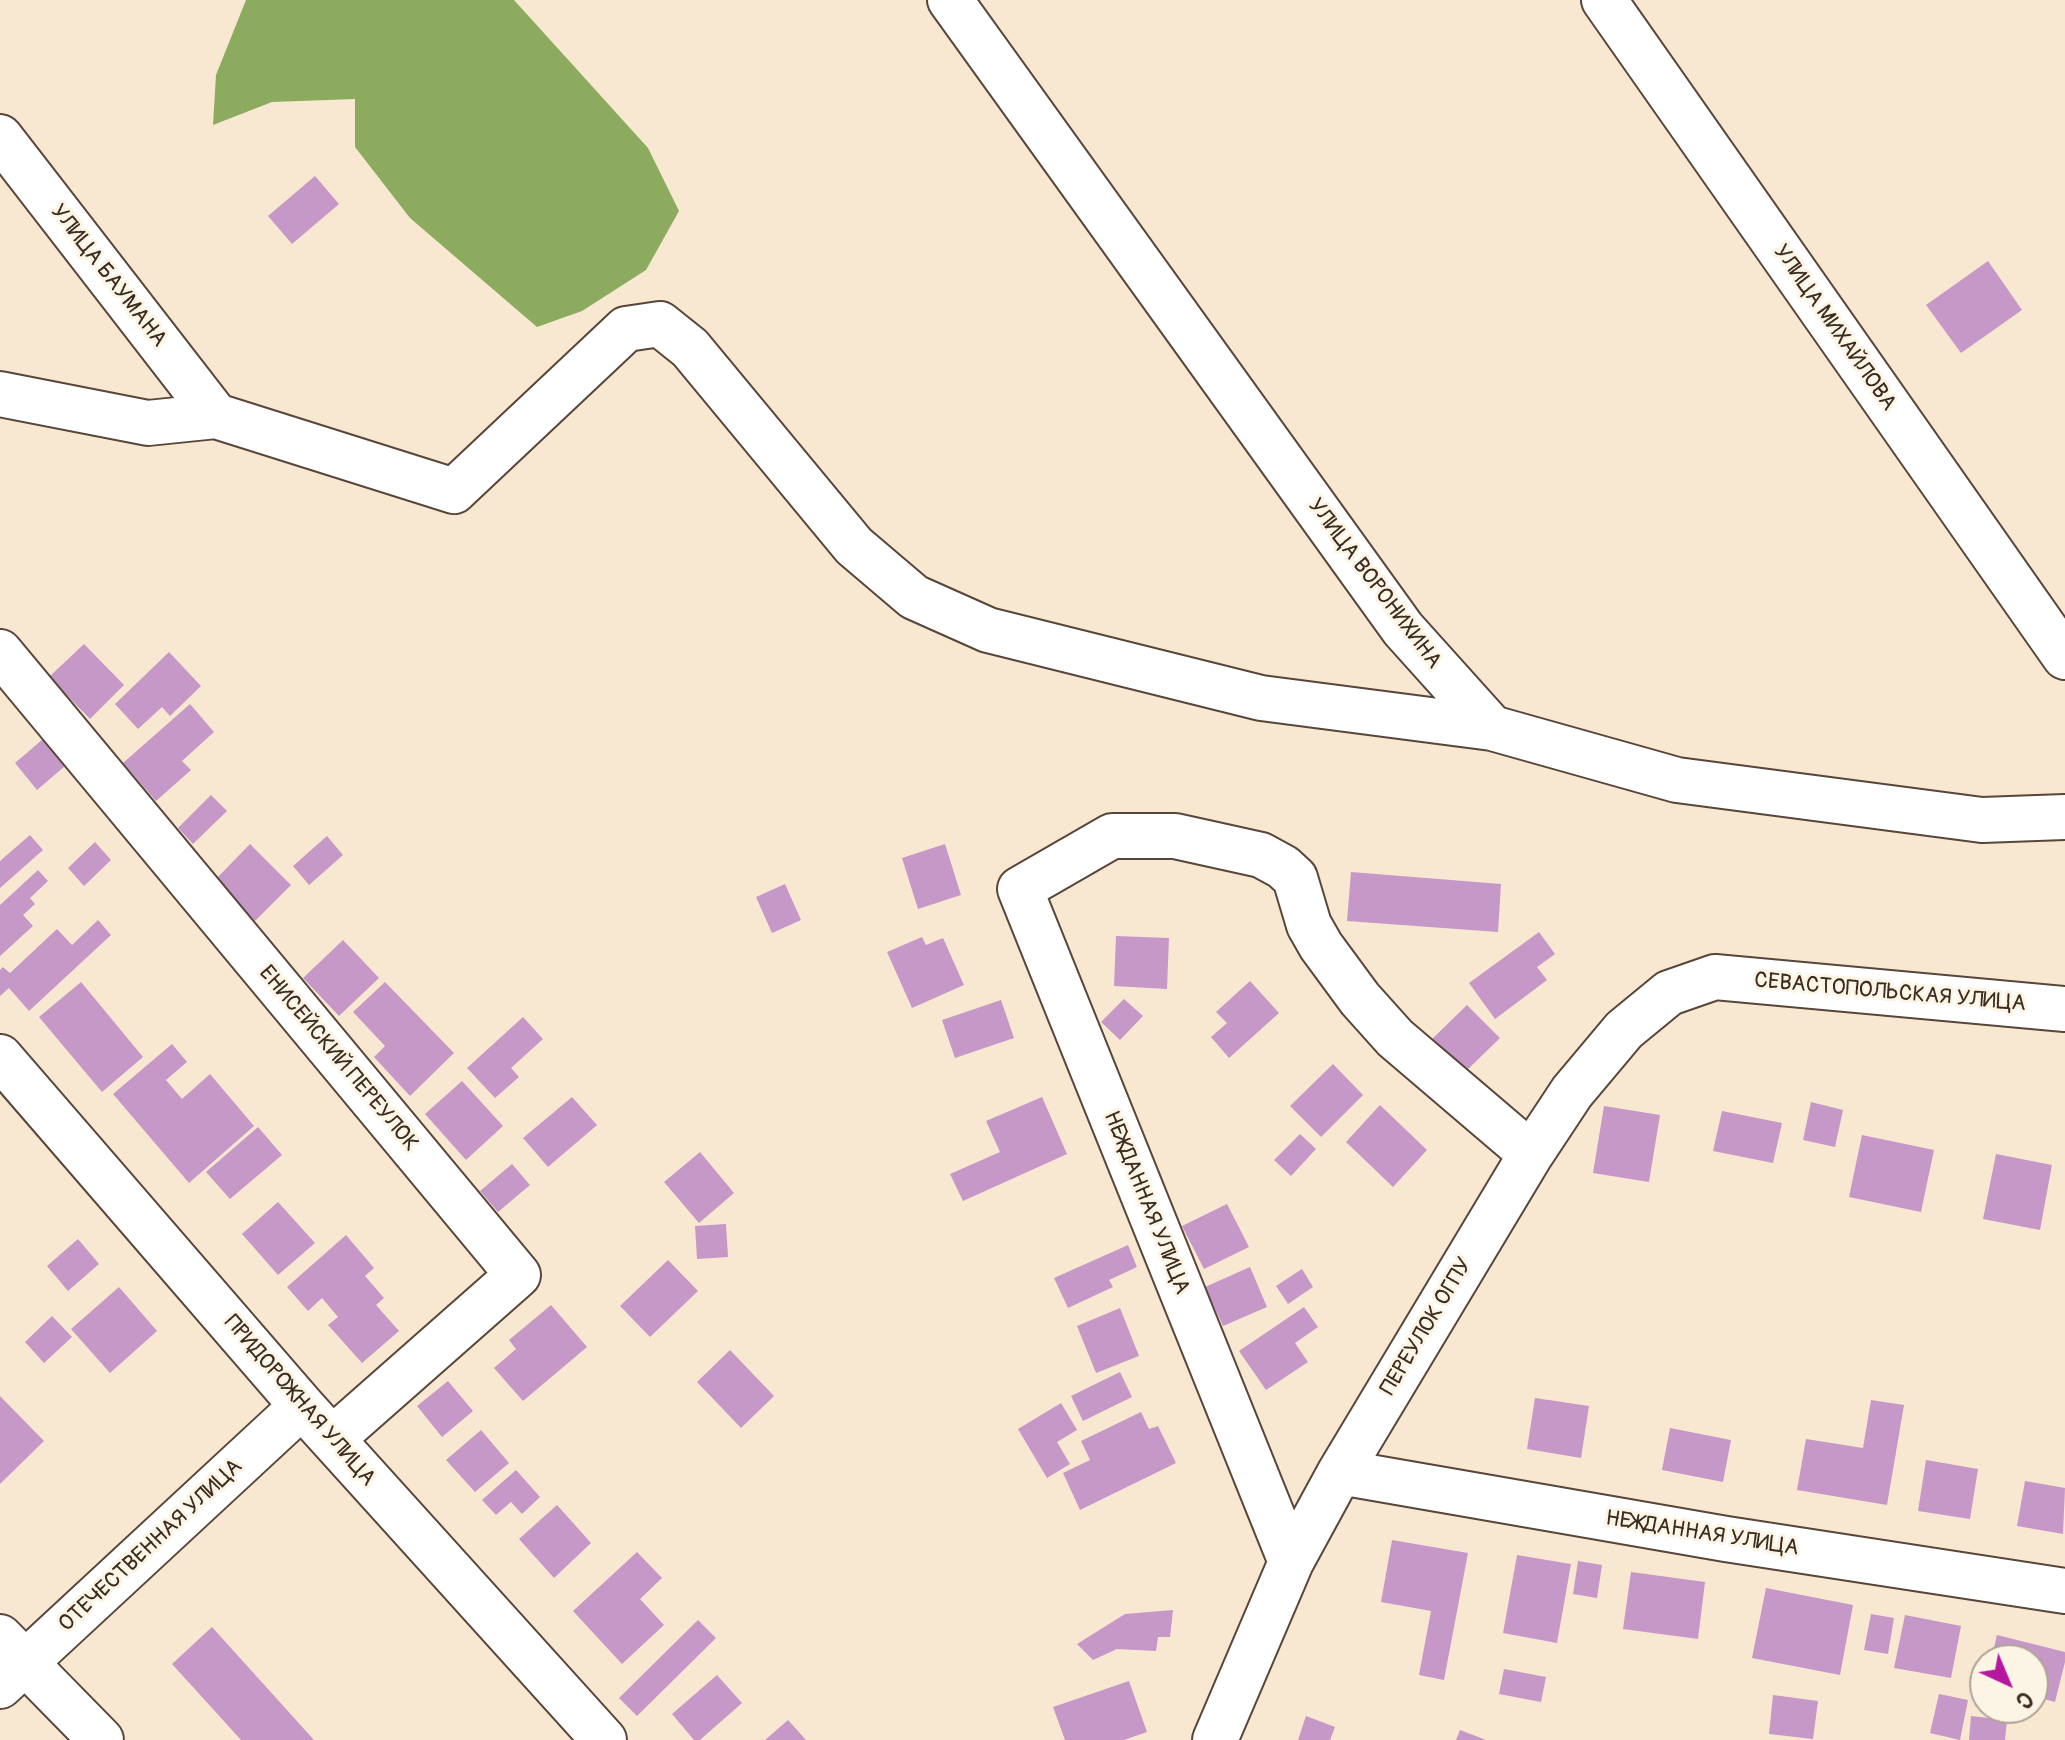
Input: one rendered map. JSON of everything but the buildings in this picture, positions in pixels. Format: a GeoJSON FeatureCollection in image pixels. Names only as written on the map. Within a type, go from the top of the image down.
{"type":"FeatureCollection","features":[{"type":"Feature","properties":{"kind":"street","name":"УЛИЦА ВОРОНИХИНА"},"geometry":{"type":"LineString","coordinates":[[950,0],[1403,629],[1492,728]]}},
{"type":"Feature","properties":{"kind":"street","name":"УЛИЦА МИХАЙЛОВА"},"geometry":{"type":"LineString","coordinates":[[1604,0],[2065,657]]}},
{"type":"Feature","properties":{"kind":"street","name":"УЛИЦА БАУМАНА"},"geometry":{"type":"LineString","coordinates":[[0,137],[216,416]]}},
{"type":"Feature","properties":{"kind":"street"},"geometry":{"type":"LineString","coordinates":[[0,394],[148,423],[216,416],[454,491],[626,329],[660,324],[690,348],[854,546],[914,597],[988,630],[1261,698],[1492,728],[1677,780],[1982,820],[2065,817]]}},
{"type":"Feature","properties":{"kind":"street","name":"ЕНИСЕЙСКИЙ ПЕРЕУЛОК"},"geometry":{"type":"LineString","coordinates":[[0,652],[518,1275],[332,1439]]}},
{"type":"Feature","properties":{"kind":"street","name":"НЕЖДАННАЯ УЛИЦА"},"geometry":{"type":"LineString","coordinates":[[1291,1562],[1020,889],[1112,836],[1175,836],[1261,855],[1295,878],[1309,925],[1321,946],[1360,999],[1395,1038],[1531,1154]]}},
{"type":"Feature","properties":{"kind":"street","name":"ПЕРЕУЛОК ОГПУ"},"geometry":{"type":"LineString","coordinates":[[1215,1740],[1291,1562],[1340,1472],[1531,1154],[1572,1092],[1624,1030],[1669,993],[1715,977]]}},
{"type":"Feature","properties":{"kind":"street","name":"СЕВАСТОПОЛЬСКАЯ УЛИЦА"},"geometry":{"type":"LineString","coordinates":[[1715,977],[2065,1009]]}},
{"type":"Feature","properties":{"kind":"street","name":"ПРИДОРОЖНАЯ УЛИЦА"},"geometry":{"type":"LineString","coordinates":[[0,1057],[302,1406],[604,1740]]}},
{"type":"Feature","properties":{"kind":"street","name":"ОТЕЧЕСТВЕННАЯ УЛИЦА"},"geometry":{"type":"LineString","coordinates":[[8,1662],[302,1406]]}},
{"type":"Feature","properties":{"kind":"street","name":"НЕЖДАННАЯ УЛИЦА"},"geometry":{"type":"LineString","coordinates":[[1340,1472],[1726,1539],[2065,1591]]}},
{"type":"Feature","properties":{"kind":"street"},"geometry":{"type":"LineString","coordinates":[[8,1662],[101,1740]]}},
{"type":"Feature","properties":{"kind":"green space"},"geometry":{"type":"Polygon","coordinates":[[[246,0],[514,0],[648,148],[679,211],[646,270],[582,311],[537,327],[410,218],[355,147],[355,99],[272,102],[213,125],[216,75],[246,0]]]}}]}
